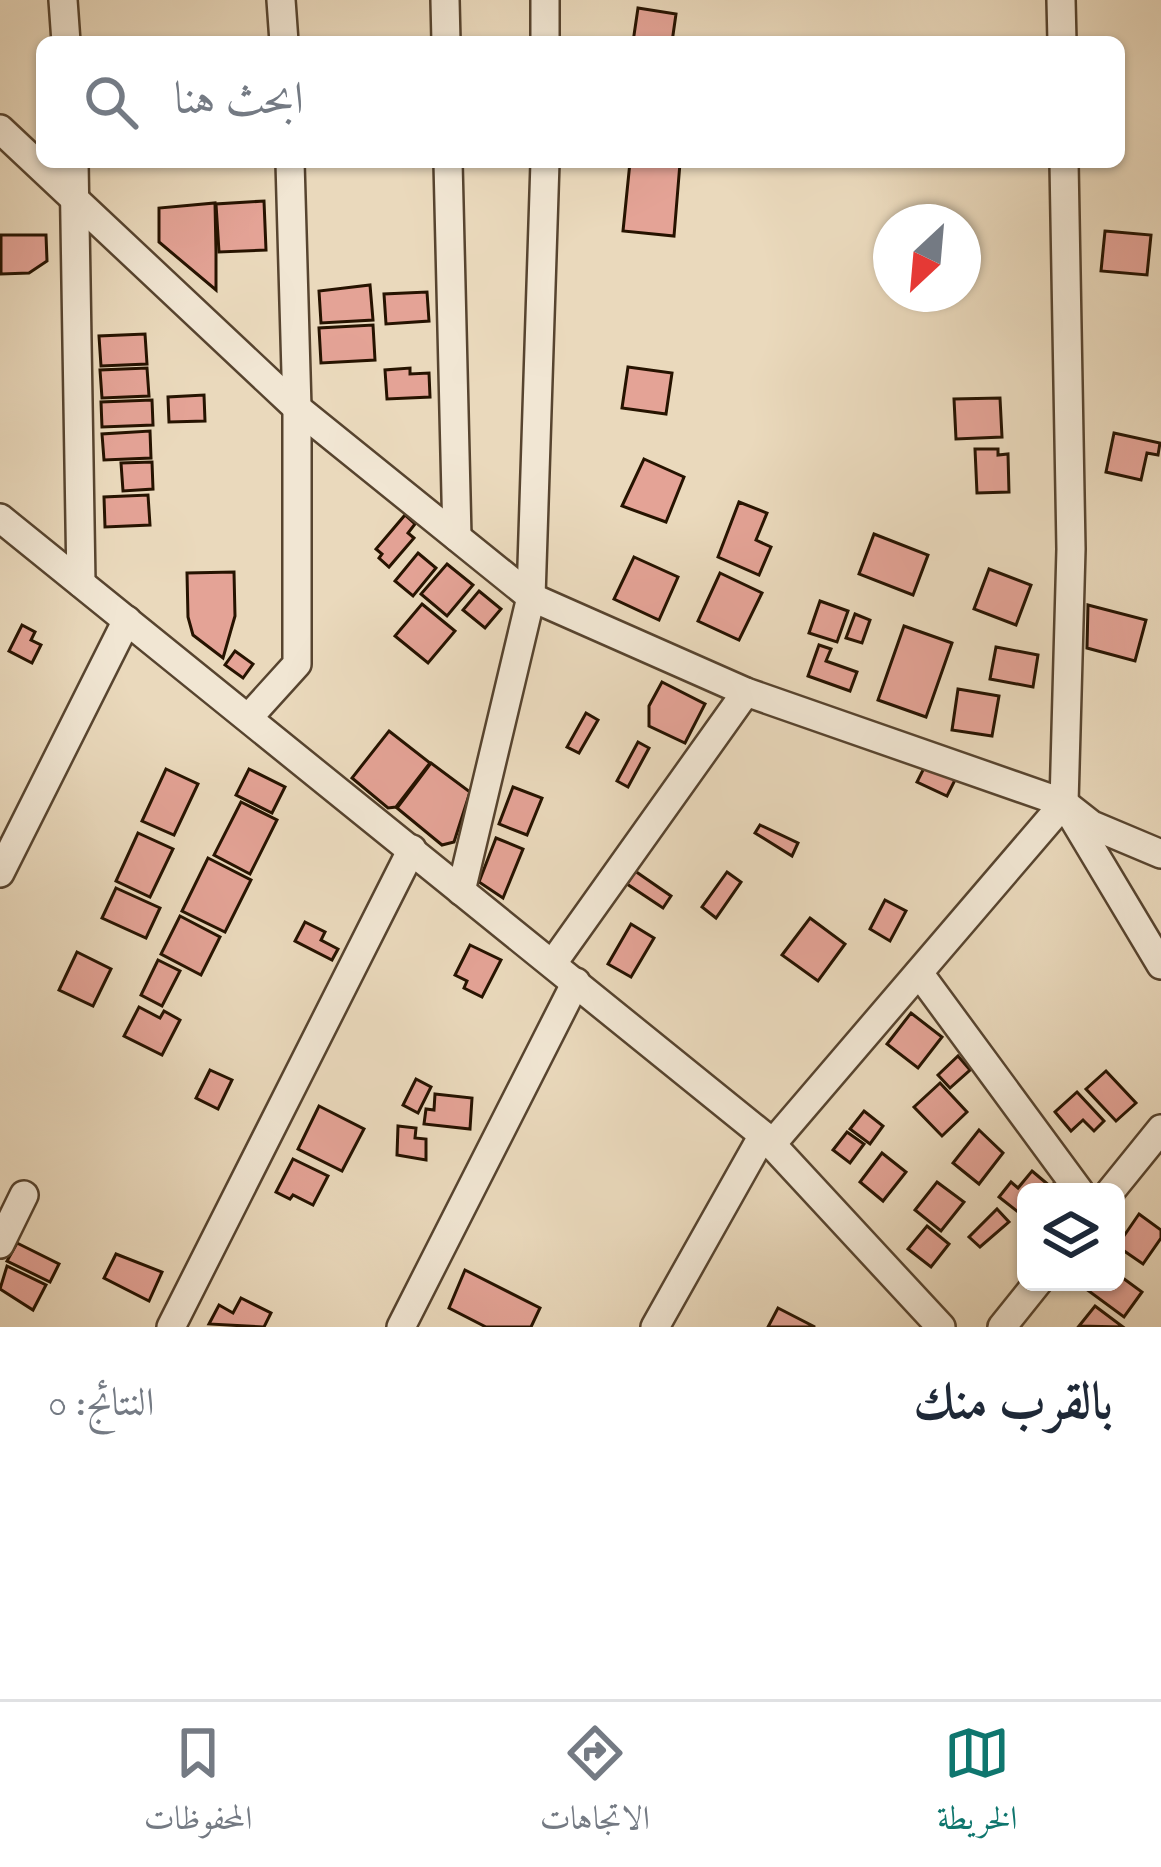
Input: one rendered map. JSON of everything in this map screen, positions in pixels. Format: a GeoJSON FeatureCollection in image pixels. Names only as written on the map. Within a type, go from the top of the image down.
{"type":"FeatureCollection","features":[{"type":"Feature","properties":{"kind":"street"},"geometry":{"type":"LineString","coordinates":[[63,0],[66,36]]}},
{"type":"Feature","properties":{"kind":"street"},"geometry":{"type":"LineString","coordinates":[[281,0],[284,36]]}},
{"type":"Feature","properties":{"kind":"street"},"geometry":{"type":"LineString","coordinates":[[445,0],[446,36]]}},
{"type":"Feature","properties":{"kind":"street"},"geometry":{"type":"LineString","coordinates":[[545,0],[545,36]]}},
{"type":"Feature","properties":{"kind":"street"},"geometry":{"type":"LineString","coordinates":[[1061,0],[1062,36]]}},
{"type":"Feature","properties":{"kind":"street"},"geometry":{"type":"LineString","coordinates":[[0,129],[36,164]]}},
{"type":"Feature","properties":{"kind":"street"},"geometry":{"type":"LineString","coordinates":[[41,168],[297,408],[531,598],[746,692],[1064,803],[1092,825],[1161,854]]}},
{"type":"Feature","properties":{"kind":"street"},"geometry":{"type":"LineString","coordinates":[[74,168],[81,584]]}},
{"type":"Feature","properties":{"kind":"street"},"geometry":{"type":"LineString","coordinates":[[249,717],[297,664],[290,168]]}},
{"type":"Feature","properties":{"kind":"street"},"geometry":{"type":"LineString","coordinates":[[448,168],[457,537]]}},
{"type":"Feature","properties":{"kind":"street"},"geometry":{"type":"LineString","coordinates":[[461,891],[531,598],[545,168]]}},
{"type":"Feature","properties":{"kind":"street"},"geometry":{"type":"LineString","coordinates":[[1064,168],[1071,549],[1064,803],[1161,965]]}},
{"type":"Feature","properties":{"kind":"street"},"geometry":{"type":"LineString","coordinates":[[0,518],[767,1140],[941,1327]]}},
{"type":"Feature","properties":{"kind":"street"},"geometry":{"type":"LineString","coordinates":[[0,873],[127,620]]}},
{"type":"Feature","properties":{"kind":"street"},"geometry":{"type":"LineString","coordinates":[[553,963],[746,692]]}},
{"type":"Feature","properties":{"kind":"street"},"geometry":{"type":"LineString","coordinates":[[655,1327],[767,1140],[919,973],[1064,803]]}},
{"type":"Feature","properties":{"kind":"street"},"geometry":{"type":"LineString","coordinates":[[171,1327],[412,849]]}},
{"type":"Feature","properties":{"kind":"street"},"geometry":{"type":"LineString","coordinates":[[919,973],[1073,1183]]}},
{"type":"Feature","properties":{"kind":"street"},"geometry":{"type":"LineString","coordinates":[[401,1327],[576,982]]}},
{"type":"Feature","properties":{"kind":"street"},"geometry":{"type":"LineString","coordinates":[[1118,1183],[1161,1129]]}},
{"type":"Feature","properties":{"kind":"street"},"geometry":{"type":"LineString","coordinates":[[0,1244],[24,1195]]}},
{"type":"Feature","properties":{"kind":"street"},"geometry":{"type":"LineString","coordinates":[[1002,1327],[1031,1291]]}},
{"type":"Feature","properties":{"kind":"building"},"geometry":{"type":"Polygon","coordinates":[[[638,8],[676,14],[673,36],[634,36],[638,8]]]}},
{"type":"Feature","properties":{"kind":"building"},"geometry":{"type":"Polygon","coordinates":[[[629,168],[680,168],[674,236],[623,231],[629,168]]]}},
{"type":"Feature","properties":{"kind":"building"},"geometry":{"type":"Polygon","coordinates":[[[264,201],[266,250],[219,252],[216,204],[264,201]]]}},
{"type":"Feature","properties":{"kind":"building"},"geometry":{"type":"Polygon","coordinates":[[[215,203],[216,290],[159,242],[159,208],[215,203]]]}},
{"type":"Feature","properties":{"kind":"building"},"geometry":{"type":"Polygon","coordinates":[[[1105,231],[1151,235],[1147,275],[1101,271],[1105,231]]]}},
{"type":"Feature","properties":{"kind":"building"},"geometry":{"type":"Polygon","coordinates":[[[1,235],[46,235],[47,261],[29,273],[1,274],[1,235]]]}},
{"type":"Feature","properties":{"kind":"building"},"geometry":{"type":"Polygon","coordinates":[[[370,285],[373,320],[321,323],[319,291],[370,285]]]}},
{"type":"Feature","properties":{"kind":"building"},"geometry":{"type":"Polygon","coordinates":[[[427,292],[429,321],[386,324],[384,294],[427,292]]]}},
{"type":"Feature","properties":{"kind":"building"},"geometry":{"type":"Polygon","coordinates":[[[373,325],[375,360],[321,363],[319,328],[373,325]]]}},
{"type":"Feature","properties":{"kind":"building"},"geometry":{"type":"Polygon","coordinates":[[[145,334],[147,364],[101,366],[99,336],[145,334]]]}},
{"type":"Feature","properties":{"kind":"building"},"geometry":{"type":"Polygon","coordinates":[[[628,367],[672,373],[666,414],[622,408],[628,367]]]}},
{"type":"Feature","properties":{"kind":"building"},"geometry":{"type":"Polygon","coordinates":[[[147,368],[149,396],[102,398],[100,370],[147,368]]]}},
{"type":"Feature","properties":{"kind":"building"},"geometry":{"type":"Polygon","coordinates":[[[410,368],[410,374],[429,373],[430,397],[387,399],[385,370],[410,368]]]}},
{"type":"Feature","properties":{"kind":"building"},"geometry":{"type":"Polygon","coordinates":[[[204,395],[205,421],[169,422],[168,397],[204,395]]]}},
{"type":"Feature","properties":{"kind":"building"},"geometry":{"type":"Polygon","coordinates":[[[1000,398],[1002,437],[956,439],[954,399],[1000,398]]]}},
{"type":"Feature","properties":{"kind":"building"},"geometry":{"type":"Polygon","coordinates":[[[152,400],[153,425],[102,427],[101,402],[152,400]]]}},
{"type":"Feature","properties":{"kind":"building"},"geometry":{"type":"Polygon","coordinates":[[[150,431],[151,458],[104,460],[102,434],[150,431]]]}},
{"type":"Feature","properties":{"kind":"building"},"geometry":{"type":"Polygon","coordinates":[[[1114,433],[1160,443],[1158,455],[1147,453],[1141,480],[1106,472],[1114,433]]]}},
{"type":"Feature","properties":{"kind":"building"},"geometry":{"type":"Polygon","coordinates":[[[975,449],[1008,454],[1009,492],[977,493],[975,449]]]}},
{"type":"Feature","properties":{"kind":"building"},"geometry":{"type":"Polygon","coordinates":[[[644,459],[684,477],[666,522],[622,506],[644,459]]]}},
{"type":"Feature","properties":{"kind":"building"},"geometry":{"type":"Polygon","coordinates":[[[152,462],[153,489],[123,491],[121,463],[152,462]]]}},
{"type":"Feature","properties":{"kind":"building"},"geometry":{"type":"Polygon","coordinates":[[[148,495],[150,525],[105,527],[104,497],[148,495]]]}},
{"type":"Feature","properties":{"kind":"building"},"geometry":{"type":"Polygon","coordinates":[[[739,502],[767,513],[756,540],[771,547],[759,575],[718,557],[739,502]]]}},
{"type":"Feature","properties":{"kind":"building"},"geometry":{"type":"Polygon","coordinates":[[[405,515],[415,524],[408,533],[414,538],[389,567],[376,549],[405,515]]]}},
{"type":"Feature","properties":{"kind":"building"},"geometry":{"type":"Polygon","coordinates":[[[874,534],[928,555],[913,595],[859,574],[874,534]]]}},
{"type":"Feature","properties":{"kind":"building"},"geometry":{"type":"Polygon","coordinates":[[[418,553],[436,568],[413,596],[395,581],[418,553]]]}},
{"type":"Feature","properties":{"kind":"building"},"geometry":{"type":"Polygon","coordinates":[[[634,557],[678,577],[659,620],[614,599],[634,557]]]}},
{"type":"Feature","properties":{"kind":"building"},"geometry":{"type":"Polygon","coordinates":[[[447,564],[473,585],[447,616],[421,594],[447,564]]]}},
{"type":"Feature","properties":{"kind":"building"},"geometry":{"type":"Polygon","coordinates":[[[989,569],[1031,585],[1016,625],[974,609],[989,569]]]}},
{"type":"Feature","properties":{"kind":"building"},"geometry":{"type":"Polygon","coordinates":[[[234,572],[235,616],[223,658],[193,635],[187,573],[234,572]]]}},
{"type":"Feature","properties":{"kind":"building"},"geometry":{"type":"Polygon","coordinates":[[[720,573],[762,593],[739,640],[698,621],[720,573]]]}},
{"type":"Feature","properties":{"kind":"building"},"geometry":{"type":"Polygon","coordinates":[[[479,591],[501,609],[485,628],[463,610],[479,591]]]}},
{"type":"Feature","properties":{"kind":"building"},"geometry":{"type":"Polygon","coordinates":[[[820,601],[848,611],[837,642],[809,633],[820,601]]]}},
{"type":"Feature","properties":{"kind":"building"},"geometry":{"type":"Polygon","coordinates":[[[422,604],[455,631],[428,663],[395,636],[422,604]]]}},
{"type":"Feature","properties":{"kind":"building"},"geometry":{"type":"Polygon","coordinates":[[[1088,605],[1146,620],[1135,661],[1087,648],[1088,605]]]}},
{"type":"Feature","properties":{"kind":"building"},"geometry":{"type":"Polygon","coordinates":[[[855,614],[870,620],[862,643],[846,638],[855,614]]]}},
{"type":"Feature","properties":{"kind":"building"},"geometry":{"type":"Polygon","coordinates":[[[22,625],[35,632],[31,640],[41,645],[32,663],[9,651],[22,625]]]}},
{"type":"Feature","properties":{"kind":"building"},"geometry":{"type":"Polygon","coordinates":[[[904,626],[952,643],[926,717],[878,700],[904,626]]]}},
{"type":"Feature","properties":{"kind":"building"},"geometry":{"type":"Polygon","coordinates":[[[819,645],[831,649],[826,661],[857,672],[850,691],[808,676],[819,645]]]}},
{"type":"Feature","properties":{"kind":"building"},"geometry":{"type":"Polygon","coordinates":[[[996,647],[1038,655],[1033,687],[990,679],[996,647]]]}},
{"type":"Feature","properties":{"kind":"building"},"geometry":{"type":"Polygon","coordinates":[[[235,651],[253,664],[243,678],[225,665],[235,651]]]}},
{"type":"Feature","properties":{"kind":"building"},"geometry":{"type":"Polygon","coordinates":[[[662,682],[705,704],[685,743],[649,726],[649,706],[662,682]]]}},
{"type":"Feature","properties":{"kind":"building"},"geometry":{"type":"Polygon","coordinates":[[[958,689],[999,696],[992,736],[952,730],[958,689]]]}},
{"type":"Feature","properties":{"kind":"building"},"geometry":{"type":"Polygon","coordinates":[[[586,713],[598,720],[579,753],[567,747],[586,713]]]}},
{"type":"Feature","properties":{"kind":"building"},"geometry":{"type":"Polygon","coordinates":[[[389,731],[430,763],[396,807],[388,808],[352,778],[389,731]]]}},
{"type":"Feature","properties":{"kind":"building"},"geometry":{"type":"Polygon","coordinates":[[[638,742],[649,748],[628,787],[617,781],[638,742]]]}},
{"type":"Feature","properties":{"kind":"building"},"geometry":{"type":"Polygon","coordinates":[[[431,763],[470,792],[454,842],[442,845],[397,808],[431,763]]]}},
{"type":"Feature","properties":{"kind":"building"},"geometry":{"type":"Polygon","coordinates":[[[925,766],[955,780],[947,796],[917,782],[925,766]]]}},
{"type":"Feature","properties":{"kind":"building"},"geometry":{"type":"Polygon","coordinates":[[[166,769],[198,784],[174,835],[142,821],[166,769]]]}},
{"type":"Feature","properties":{"kind":"building"},"geometry":{"type":"Polygon","coordinates":[[[249,769],[285,787],[272,813],[236,795],[249,769]]]}},
{"type":"Feature","properties":{"kind":"building"},"geometry":{"type":"Polygon","coordinates":[[[513,787],[542,798],[527,835],[499,824],[513,787]]]}},
{"type":"Feature","properties":{"kind":"building"},"geometry":{"type":"Polygon","coordinates":[[[241,802],[277,820],[250,874],[214,855],[241,802]]]}},
{"type":"Feature","properties":{"kind":"building"},"geometry":{"type":"Polygon","coordinates":[[[760,825],[798,843],[792,856],[755,833],[760,825]]]}},
{"type":"Feature","properties":{"kind":"building"},"geometry":{"type":"Polygon","coordinates":[[[138,833],[173,849],[150,897],[116,881],[138,833]]]}},
{"type":"Feature","properties":{"kind":"building"},"geometry":{"type":"Polygon","coordinates":[[[496,838],[523,849],[503,898],[479,882],[496,838]]]}},
{"type":"Feature","properties":{"kind":"building"},"geometry":{"type":"Polygon","coordinates":[[[208,858],[251,880],[225,932],[182,911],[208,858]]]}},
{"type":"Feature","properties":{"kind":"building"},"geometry":{"type":"Polygon","coordinates":[[[635,871],[671,896],[663,908],[627,884],[635,871]]]}},
{"type":"Feature","properties":{"kind":"building"},"geometry":{"type":"Polygon","coordinates":[[[727,872],[741,882],[716,918],[702,907],[727,872]]]}},
{"type":"Feature","properties":{"kind":"building"},"geometry":{"type":"Polygon","coordinates":[[[116,888],[160,908],[146,938],[102,918],[116,888]]]}},
{"type":"Feature","properties":{"kind":"building"},"geometry":{"type":"Polygon","coordinates":[[[885,900],[906,911],[890,941],[870,929],[885,900]]]}},
{"type":"Feature","properties":{"kind":"building"},"geometry":{"type":"Polygon","coordinates":[[[180,916],[220,937],[201,975],[161,954],[180,916]]]}},
{"type":"Feature","properties":{"kind":"building"},"geometry":{"type":"Polygon","coordinates":[[[810,918],[845,944],[818,981],[782,955],[810,918]]]}},
{"type":"Feature","properties":{"kind":"building"},"geometry":{"type":"Polygon","coordinates":[[[305,922],[325,932],[321,940],[338,949],[332,960],[295,941],[305,922]]]}},
{"type":"Feature","properties":{"kind":"building"},"geometry":{"type":"Polygon","coordinates":[[[631,924],[654,938],[631,977],[608,964],[631,924]]]}},
{"type":"Feature","properties":{"kind":"building"},"geometry":{"type":"Polygon","coordinates":[[[470,945],[501,960],[482,997],[464,988],[467,981],[455,975],[470,945]]]}},
{"type":"Feature","properties":{"kind":"building"},"geometry":{"type":"Polygon","coordinates":[[[77,952],[111,969],[93,1006],[59,990],[77,952]]]}},
{"type":"Feature","properties":{"kind":"building"},"geometry":{"type":"Polygon","coordinates":[[[158,960],[180,971],[162,1006],[141,995],[158,960]]]}},
{"type":"Feature","properties":{"kind":"building"},"geometry":{"type":"Polygon","coordinates":[[[139,1007],[160,1018],[164,1011],[180,1020],[162,1055],[124,1036],[139,1007]]]}},
{"type":"Feature","properties":{"kind":"building"},"geometry":{"type":"Polygon","coordinates":[[[911,1013],[942,1037],[918,1068],[887,1044],[911,1013]]]}},
{"type":"Feature","properties":{"kind":"building"},"geometry":{"type":"Polygon","coordinates":[[[958,1056],[970,1070],[950,1088],[938,1075],[958,1056]]]}},
{"type":"Feature","properties":{"kind":"building"},"geometry":{"type":"Polygon","coordinates":[[[210,1070],[232,1080],[218,1109],[196,1098],[210,1070]]]}},
{"type":"Feature","properties":{"kind":"building"},"geometry":{"type":"Polygon","coordinates":[[[1106,1071],[1136,1103],[1116,1121],[1086,1089],[1106,1071]]]}},
{"type":"Feature","properties":{"kind":"building"},"geometry":{"type":"Polygon","coordinates":[[[416,1079],[431,1087],[418,1113],[403,1105],[416,1079]]]}},
{"type":"Feature","properties":{"kind":"building"},"geometry":{"type":"Polygon","coordinates":[[[940,1083],[967,1112],[942,1136],[914,1107],[940,1083]]]}},
{"type":"Feature","properties":{"kind":"building"},"geometry":{"type":"Polygon","coordinates":[[[1077,1092],[1104,1121],[1094,1131],[1083,1120],[1071,1131],[1055,1112],[1077,1092]]]}},
{"type":"Feature","properties":{"kind":"building"},"geometry":{"type":"Polygon","coordinates":[[[435,1094],[472,1098],[470,1129],[424,1124],[426,1109],[434,1110],[435,1094]]]}},
{"type":"Feature","properties":{"kind":"building"},"geometry":{"type":"Polygon","coordinates":[[[319,1106],[364,1129],[342,1171],[298,1149],[319,1106]]]}},
{"type":"Feature","properties":{"kind":"building"},"geometry":{"type":"Polygon","coordinates":[[[864,1111],[883,1126],[870,1144],[850,1129],[864,1111]]]}},
{"type":"Feature","properties":{"kind":"building"},"geometry":{"type":"Polygon","coordinates":[[[398,1126],[416,1128],[415,1138],[426,1139],[426,1160],[397,1155],[398,1126]]]}},
{"type":"Feature","properties":{"kind":"building"},"geometry":{"type":"Polygon","coordinates":[[[979,1130],[1003,1153],[979,1184],[953,1163],[979,1130]]]}},
{"type":"Feature","properties":{"kind":"building"},"geometry":{"type":"Polygon","coordinates":[[[847,1132],[864,1144],[850,1163],[833,1150],[847,1132]]]}},
{"type":"Feature","properties":{"kind":"building"},"geometry":{"type":"Polygon","coordinates":[[[882,1153],[906,1172],[883,1201],[860,1182],[882,1153]]]}},
{"type":"Feature","properties":{"kind":"building"},"geometry":{"type":"Polygon","coordinates":[[[293,1159],[328,1176],[313,1205],[276,1192],[293,1159]]]}},
{"type":"Feature","properties":{"kind":"building"},"geometry":{"type":"Polygon","coordinates":[[[1032,1171],[1046,1183],[1022,1183],[1032,1171]]]}},
{"type":"Feature","properties":{"kind":"building"},"geometry":{"type":"Polygon","coordinates":[[[937,1182],[964,1202],[941,1231],[915,1210],[937,1182]]]}},
{"type":"Feature","properties":{"kind":"building"},"geometry":{"type":"Polygon","coordinates":[[[1011,1182],[1017,1187],[1017,1211],[999,1197],[1011,1182]]]}},
{"type":"Feature","properties":{"kind":"building"},"geometry":{"type":"Polygon","coordinates":[[[997,1209],[1009,1222],[980,1247],[969,1237],[997,1209]]]}},
{"type":"Feature","properties":{"kind":"building"},"geometry":{"type":"Polygon","coordinates":[[[1139,1214],[1161,1230],[1161,1238],[1143,1264],[1125,1252],[1125,1234],[1139,1214]]]}},
{"type":"Feature","properties":{"kind":"building"},"geometry":{"type":"Polygon","coordinates":[[[927,1226],[949,1244],[931,1267],[908,1249],[927,1226]]]}},
{"type":"Feature","properties":{"kind":"building"},"geometry":{"type":"Polygon","coordinates":[[[17,1243],[59,1264],[50,1282],[7,1261],[17,1243]]]}},
{"type":"Feature","properties":{"kind":"building"},"geometry":{"type":"Polygon","coordinates":[[[116,1254],[162,1272],[149,1301],[104,1278],[116,1254]]]}},
{"type":"Feature","properties":{"kind":"building"},"geometry":{"type":"Polygon","coordinates":[[[7,1266],[46,1285],[33,1310],[0,1289],[7,1266]]]}},
{"type":"Feature","properties":{"kind":"building"},"geometry":{"type":"Polygon","coordinates":[[[465,1270],[540,1308],[531,1327],[486,1327],[449,1308],[465,1270]]]}},
{"type":"Feature","properties":{"kind":"building"},"geometry":{"type":"Polygon","coordinates":[[[1125,1280],[1142,1292],[1124,1317],[1089,1291],[1125,1291],[1125,1280]]]}},
{"type":"Feature","properties":{"kind":"building"},"geometry":{"type":"Polygon","coordinates":[[[241,1298],[271,1313],[264,1327],[209,1324],[219,1305],[233,1313],[241,1298]]]}},
{"type":"Feature","properties":{"kind":"building"},"geometry":{"type":"Polygon","coordinates":[[[1095,1306],[1123,1327],[1079,1326],[1095,1306]]]}},
{"type":"Feature","properties":{"kind":"building"},"geometry":{"type":"Polygon","coordinates":[[[778,1308],[815,1327],[768,1327],[778,1308]]]}}]}
